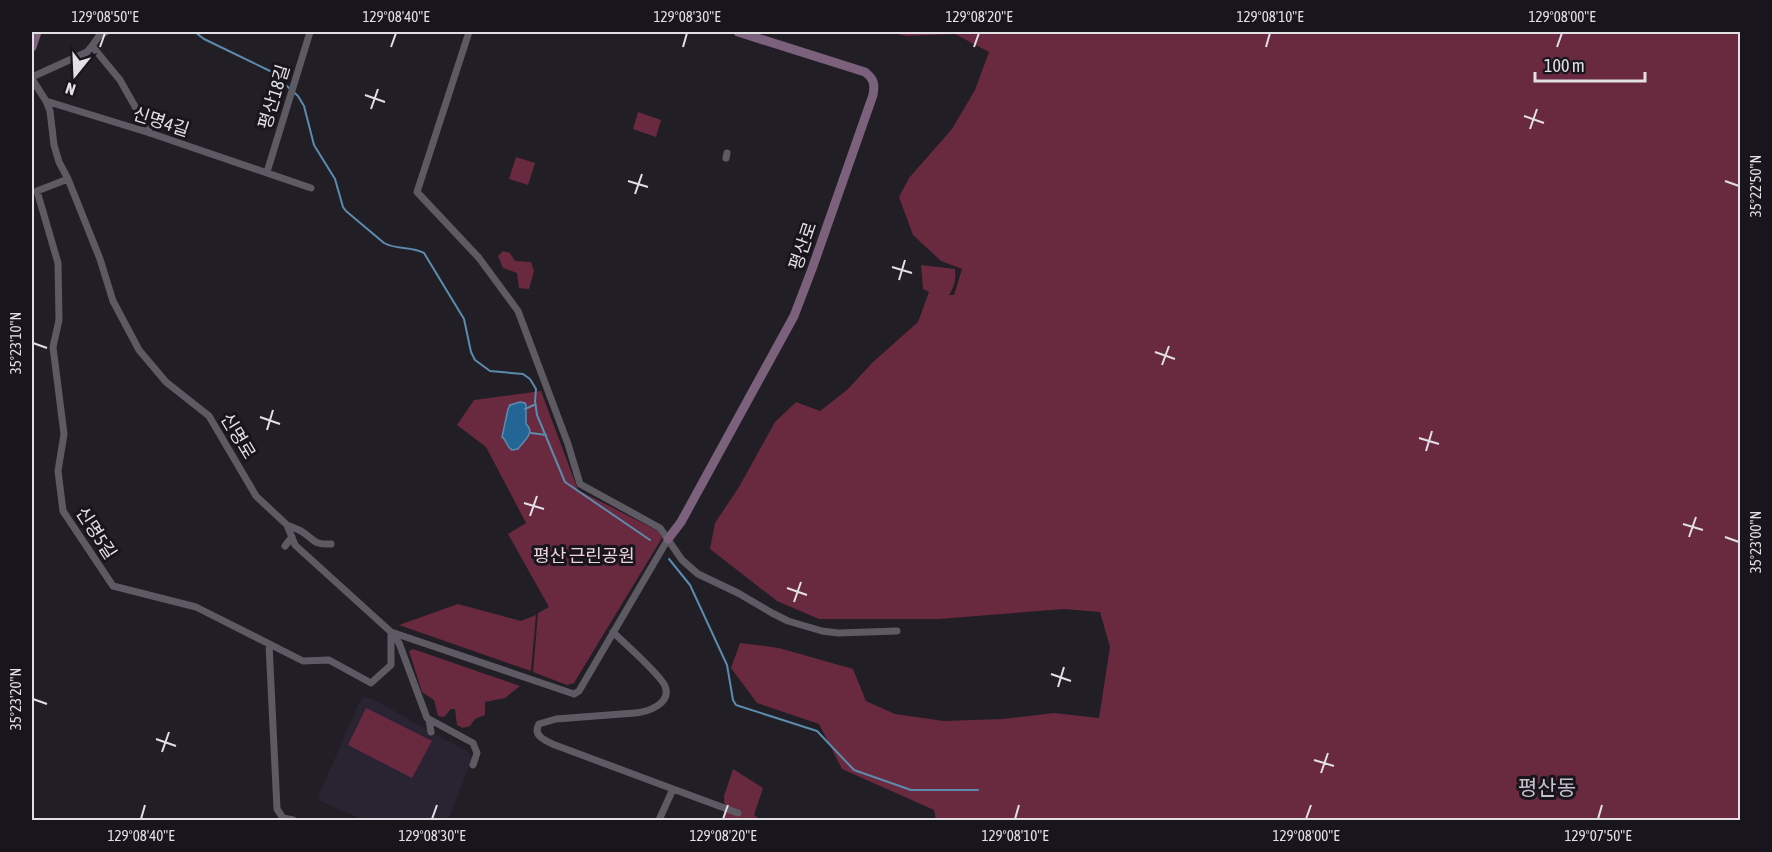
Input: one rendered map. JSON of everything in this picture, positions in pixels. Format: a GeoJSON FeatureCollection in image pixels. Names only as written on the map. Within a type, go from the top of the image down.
{"type":"FeatureCollection","features":[{"type":"Feature","properties":{"kind":"street"},"geometry":{"type":"LineString","coordinates":[[32,47],[37,32]]}},
{"type":"Feature","properties":{"kind":"street"},"geometry":{"type":"LineString","coordinates":[[32,78],[87,52],[99,36],[106,32]]}},
{"type":"Feature","properties":{"kind":"street","name":"평산18길"},"geometry":{"type":"LineString","coordinates":[[267,172],[310,32]]}},
{"type":"Feature","properties":{"kind":"street"},"geometry":{"type":"LineString","coordinates":[[469,32],[417,192],[479,258],[518,311],[568,444],[580,484],[660,528],[682,560],[698,574],[788,621],[838,633],[897,631]]}},
{"type":"Feature","properties":{"kind":"street","name":"평산로"},"geometry":{"type":"LineString","coordinates":[[668,539],[681,522],[794,316],[875,84],[872,77],[865,72],[738,32]]}},
{"type":"Feature","properties":{"kind":"street"},"geometry":{"type":"LineString","coordinates":[[92,46],[120,80],[150,133]]}},
{"type":"Feature","properties":{"kind":"street","name":"신명로"},"geometry":{"type":"LineString","coordinates":[[32,78],[50,111],[58,162],[68,179],[100,259],[112,301],[143,357],[166,382],[209,416],[256,496],[287,525],[295,545],[391,632],[399,643],[429,720],[431,732]]}},
{"type":"Feature","properties":{"kind":"street","name":"신명4길"},"geometry":{"type":"LineString","coordinates":[[46,101],[150,133],[311,188]]}},
{"type":"Feature","properties":{"kind":"street","name":"신명5길"},"geometry":{"type":"LineString","coordinates":[[68,179],[37,191],[58,262],[59,320],[53,347],[64,434],[58,471],[63,511],[113,586],[196,607],[303,662],[329,660],[371,683],[391,665],[391,632]]}},
{"type":"Feature","properties":{"kind":"street"},"geometry":{"type":"LineString","coordinates":[[287,525],[316,543],[331,544]]}},
{"type":"Feature","properties":{"kind":"street"},"geometry":{"type":"LineString","coordinates":[[285,546],[292,537]]}},
{"type":"Feature","properties":{"kind":"street"},"geometry":{"type":"LineString","coordinates":[[391,632],[574,694],[579,691],[668,539]]}},
{"type":"Feature","properties":{"kind":"street"},"geometry":{"type":"LineString","coordinates":[[613,632],[665,687],[665,694],[660,704],[647,712],[635,714],[556,719],[539,724],[536,729],[537,734],[543,740],[555,745],[738,813]]}},
{"type":"Feature","properties":{"kind":"street"},"geometry":{"type":"LineString","coordinates":[[269,644],[277,809],[283,818],[293,820]]}},
{"type":"Feature","properties":{"kind":"street"},"geometry":{"type":"LineString","coordinates":[[429,720],[473,743],[477,753],[473,765]]}},
{"type":"Feature","properties":{"kind":"street"},"geometry":{"type":"LineString","coordinates":[[659,820],[673,789]]}},
{"type":"Feature","properties":{"kind":"shaded area"},"geometry":{"type":"Polygon","coordinates":[[[363,697],[373,699],[467,751],[472,759],[448,820],[364,820],[320,801],[319,795],[363,697]]]}},
{"type":"Feature","properties":{"kind":"green space"},"geometry":{"type":"Polygon","coordinates":[[[887,32],[1740,32],[1740,820],[936,820],[934,810],[842,769],[819,724],[757,703],[731,668],[740,643],[779,648],[853,669],[866,701],[895,714],[944,721],[1002,719],[1054,713],[1099,718],[1110,647],[1100,612],[1064,609],[939,619],[819,619],[777,601],[710,549],[715,523],[739,487],[775,422],[796,402],[820,411],[847,390],[873,362],[918,322],[929,292],[923,289],[921,265],[955,269],[955,282],[949,295],[954,295],[962,269],[941,261],[913,235],[899,197],[909,178],[952,129],[975,90],[989,52],[955,34],[907,36],[887,32]]]}},
{"type":"Feature","properties":{"kind":"green space"},"geometry":{"type":"Polygon","coordinates":[[[638,112],[661,120],[656,137],[633,129],[638,112]]]}},
{"type":"Feature","properties":{"kind":"green space"},"geometry":{"type":"Polygon","coordinates":[[[516,157],[535,163],[528,185],[509,179],[516,157]]]}},
{"type":"Feature","properties":{"kind":"green space"},"geometry":{"type":"Polygon","coordinates":[[[503,251],[510,253],[515,261],[531,262],[534,271],[529,289],[519,288],[517,273],[503,268],[498,256],[503,251]]]}},
{"type":"Feature","properties":{"kind":"green space","name":"평산 근린공원"},"geometry":{"type":"Polygon","coordinates":[[[541,391],[578,490],[658,531],[662,538],[574,683],[567,685],[533,672],[538,613],[549,607],[508,534],[526,523],[486,447],[457,425],[474,400],[541,391]]]}},
{"type":"Feature","properties":{"kind":"green space"},"geometry":{"type":"Polygon","coordinates":[[[458,604],[521,621],[536,615],[531,671],[399,625],[458,604]]]}},
{"type":"Feature","properties":{"kind":"green space"},"geometry":{"type":"Polygon","coordinates":[[[413,649],[520,686],[505,698],[485,702],[485,715],[475,719],[470,726],[463,728],[457,725],[455,709],[451,709],[444,717],[438,716],[434,700],[422,692],[409,651],[413,649]]]}},
{"type":"Feature","properties":{"kind":"green space"},"geometry":{"type":"Polygon","coordinates":[[[366,708],[432,741],[412,778],[348,745],[366,708]]]}},
{"type":"Feature","properties":{"kind":"green space"},"geometry":{"type":"Polygon","coordinates":[[[733,769],[763,788],[754,815],[761,820],[725,820],[724,796],[733,769]]]}},
{"type":"Feature","properties":{"kind":"water"},"geometry":{"type":"Polygon","coordinates":[[[520,402],[526,405],[526,424],[530,430],[526,440],[518,449],[512,450],[502,437],[510,405],[520,402]]]}},
{"type":"Feature","properties":{"kind":"waterway"},"geometry":{"type":"LineString","coordinates":[[195,32],[204,39],[270,71],[298,96],[304,106],[314,145],[335,179],[346,211],[384,243],[424,253],[464,319],[475,360],[490,371],[523,374],[530,379],[536,389],[537,415],[565,482],[650,540]]}},
{"type":"Feature","properties":{"kind":"waterway"},"geometry":{"type":"LineString","coordinates":[[525,409],[534,405]]}},
{"type":"Feature","properties":{"kind":"waterway"},"geometry":{"type":"LineString","coordinates":[[531,433],[546,435]]}},
{"type":"Feature","properties":{"kind":"waterway"},"geometry":{"type":"LineString","coordinates":[[669,559],[690,585],[727,665],[733,700],[736,705],[817,731],[854,770],[911,790],[978,790]]}},
{"type":"Feature","properties":{"kind":"district","name":"평산동"},"geometry":{"type":"Point","coordinates":[1547,788]}}]}
